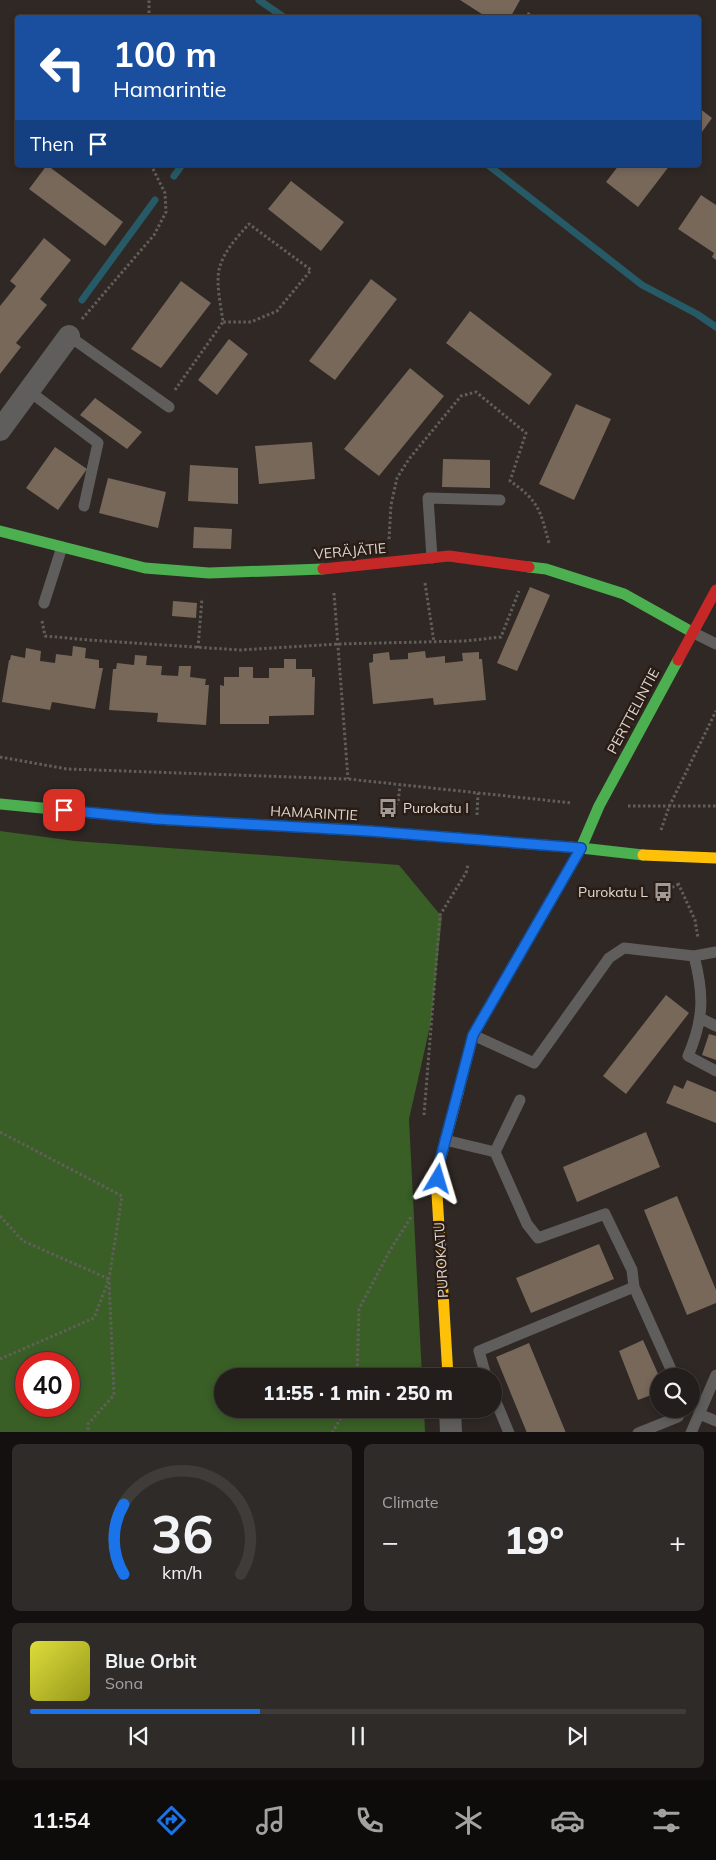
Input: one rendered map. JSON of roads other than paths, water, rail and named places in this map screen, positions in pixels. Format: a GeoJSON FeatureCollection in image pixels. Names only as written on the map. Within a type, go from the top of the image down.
{"type":"FeatureCollection","features":[{"type":"Feature","properties":{"kind":"street"},"geometry":{"type":"LineString","coordinates":[[0,430],[69,336]]}},
{"type":"Feature","properties":{"kind":"street","name":"VERÄJÄTIE"},"geometry":{"type":"LineString","coordinates":[[0,531],[144,568],[204,572],[333,569],[449,556],[546,569],[624,594],[692,632]]}},
{"type":"Feature","properties":{"kind":"street","name":"PERTTELINTIE"},"geometry":{"type":"LineString","coordinates":[[581,848],[599,806],[716,590]]}},
{"type":"Feature","properties":{"kind":"street","name":"HAMARINTIE"},"geometry":{"type":"LineString","coordinates":[[0,804],[156,819],[369,831],[581,848],[651,856],[716,858]]}},
{"type":"Feature","properties":{"kind":"street","name":"PUROKATU"},"geometry":{"type":"LineString","coordinates":[[448,1368],[437,1194],[439,1164],[445,1140],[473,1035],[581,848]]}},
{"type":"Feature","properties":{"kind":"street"},"geometry":{"type":"LineString","coordinates":[[450,1418],[451,1432]]}},
{"type":"Feature","properties":{"kind":"lane"},"geometry":{"type":"LineString","coordinates":[[69,336],[167,406]]}},
{"type":"Feature","properties":{"kind":"lane"},"geometry":{"type":"LineString","coordinates":[[29,391],[98,443],[84,506]]}},
{"type":"Feature","properties":{"kind":"lane"},"geometry":{"type":"LineString","coordinates":[[426,559],[428,498],[500,500]]}},
{"type":"Feature","properties":{"kind":"lane"},"geometry":{"type":"LineString","coordinates":[[44,603],[62,547]]}},
{"type":"Feature","properties":{"kind":"lane"},"geometry":{"type":"LineString","coordinates":[[692,632],[716,644]]}},
{"type":"Feature","properties":{"kind":"lane"},"geometry":{"type":"LineString","coordinates":[[473,1035],[534,1063],[610,958],[624,948],[694,956],[716,952]]}},
{"type":"Feature","properties":{"kind":"lane"},"geometry":{"type":"LineString","coordinates":[[694,956],[702,1006],[697,1034],[688,1056],[716,1071]]}},
{"type":"Feature","properties":{"kind":"lane"},"geometry":{"type":"LineString","coordinates":[[700,1018],[716,1026]]}},
{"type":"Feature","properties":{"kind":"lane"},"geometry":{"type":"LineString","coordinates":[[520,1100],[495,1152],[527,1224],[538,1238],[605,1214],[632,1270],[634,1287],[670,1368]]}},
{"type":"Feature","properties":{"kind":"lane"},"geometry":{"type":"LineString","coordinates":[[445,1140],[495,1152]]}},
{"type":"Feature","properties":{"kind":"lane"},"geometry":{"type":"LineString","coordinates":[[484,1368],[479,1351],[634,1287]]}},
{"type":"Feature","properties":{"kind":"lane"},"geometry":{"type":"LineString","coordinates":[[700,1412],[716,1375]]}},
{"type":"Feature","properties":{"kind":"lane"},"geometry":{"type":"LineString","coordinates":[[700,1414],[716,1421]]}},
{"type":"Feature","properties":{"kind":"lane"},"geometry":{"type":"LineString","coordinates":[[502,1416],[509,1432]]}},
{"type":"Feature","properties":{"kind":"lane"},"geometry":{"type":"LineString","coordinates":[[638,1432],[675,1418]]}},
{"type":"Feature","properties":{"kind":"lane"},"geometry":{"type":"LineString","coordinates":[[691,1432],[697,1418]]}},
{"type":"Feature","properties":{"kind":"waterway"},"geometry":{"type":"LineString","coordinates":[[259,0],[281,15]]}},
{"type":"Feature","properties":{"kind":"waterway"},"geometry":{"type":"LineString","coordinates":[[174,176],[181,167]]}},
{"type":"Feature","properties":{"kind":"waterway"},"geometry":{"type":"LineString","coordinates":[[491,167],[642,285],[697,314],[716,327]]}},
{"type":"Feature","properties":{"kind":"waterway"},"geometry":{"type":"LineString","coordinates":[[82,300],[155,200]]}},
{"type":"Feature","properties":{"kind":"place","name":"Purokatu I"},"geometry":{"type":"Point","coordinates":[388,808]}},
{"type":"Feature","properties":{"kind":"place","name":"Purokatu L"},"geometry":{"type":"Point","coordinates":[663,892]}}]}
